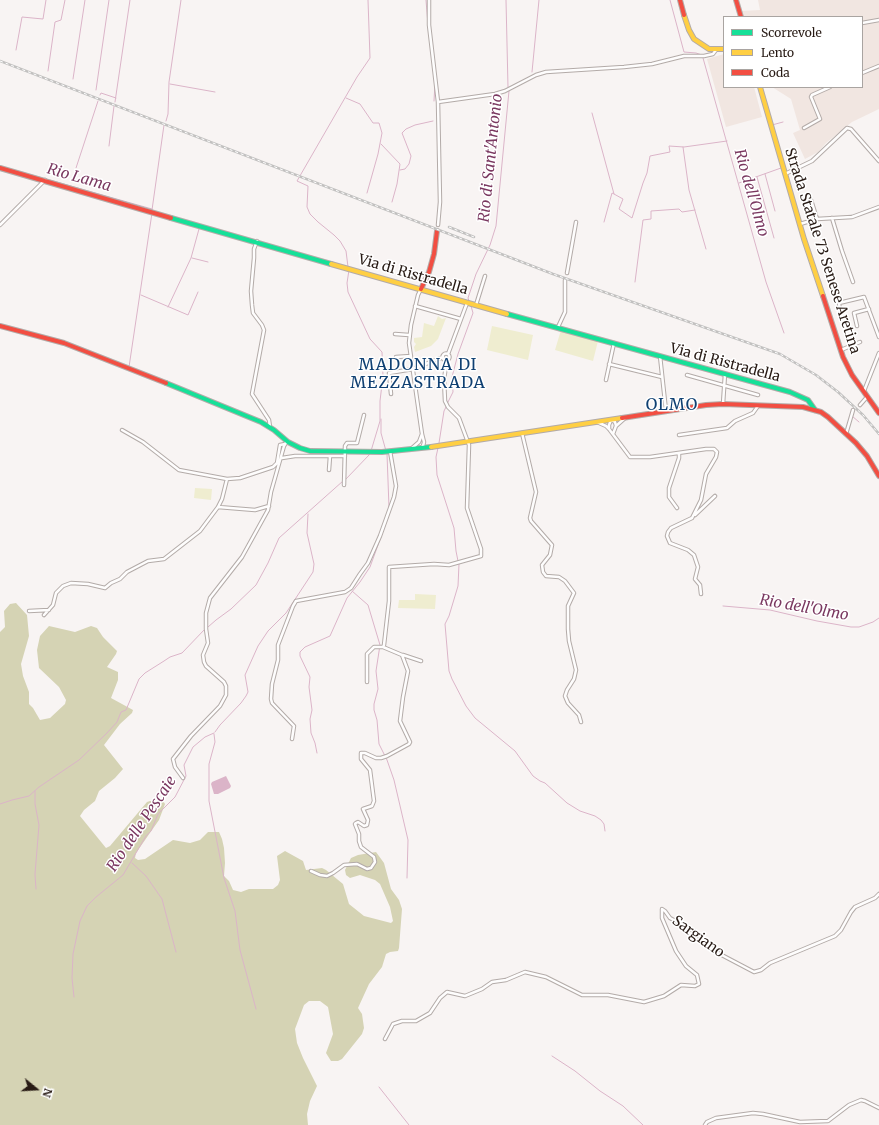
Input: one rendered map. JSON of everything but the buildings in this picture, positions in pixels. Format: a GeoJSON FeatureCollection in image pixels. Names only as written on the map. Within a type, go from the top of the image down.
{"type":"FeatureCollection","features":[{"type":"Feature","properties":{"kind":"main road"},"geometry":{"type":"LineString","coordinates":[[680,0],[689,30],[694,39],[702,45],[716,50],[723,49]]}},
{"type":"Feature","properties":{"kind":"main road"},"geometry":{"type":"LineString","coordinates":[[736,0],[741,16]]}},
{"type":"Feature","properties":{"kind":"main road","name":"Strada Statale 73 Senese Aretina"},"geometry":{"type":"LineString","coordinates":[[760,88],[773,127],[800,224],[841,350],[852,375],[879,413]]}},
{"type":"Feature","properties":{"kind":"main road","name":"Via di Ristradella"},"geometry":{"type":"LineString","coordinates":[[0,168],[257,241],[467,303],[797,394],[808,400],[815,410]]}},
{"type":"Feature","properties":{"kind":"main road"},"geometry":{"type":"LineString","coordinates":[[421,289],[429,272],[434,254],[437,231]]}},
{"type":"Feature","properties":{"kind":"main road"},"geometry":{"type":"LineString","coordinates":[[0,326],[76,347],[261,422],[286,443],[310,451],[345,454],[421,448],[706,405],[723,404],[803,407],[815,410],[828,417],[867,456],[879,476]]}},
{"type":"Feature","properties":{"kind":"street"},"geometry":{"type":"LineString","coordinates":[[429,0],[429,25],[438,102],[440,202],[438,225]]}},
{"type":"Feature","properties":{"kind":"street"},"geometry":{"type":"LineString","coordinates":[[863,23],[879,21]]}},
{"type":"Feature","properties":{"kind":"street"},"geometry":{"type":"LineString","coordinates":[[438,102],[496,94],[536,75],[546,72],[638,65],[684,56],[704,56],[713,54],[716,50]]}},
{"type":"Feature","properties":{"kind":"street"},"geometry":{"type":"LineString","coordinates":[[863,73],[879,66]]}},
{"type":"Feature","properties":{"kind":"street"},"geometry":{"type":"LineString","coordinates":[[804,128],[820,119],[811,97],[812,95],[828,88]]}},
{"type":"Feature","properties":{"kind":"street"},"geometry":{"type":"LineString","coordinates":[[785,174],[812,161],[847,128],[851,130],[879,161]]}},
{"type":"Feature","properties":{"kind":"street"},"geometry":{"type":"LineString","coordinates":[[0,225],[45,180]]}},
{"type":"Feature","properties":{"kind":"street"},"geometry":{"type":"LineString","coordinates":[[811,200],[817,219]]}},
{"type":"Feature","properties":{"kind":"street"},"geometry":{"type":"LineString","coordinates":[[800,224],[817,219],[852,217],[879,208]]}},
{"type":"Feature","properties":{"kind":"street"},"geometry":{"type":"LineString","coordinates":[[832,218],[842,251],[854,282]]}},
{"type":"Feature","properties":{"kind":"street"},"geometry":{"type":"LineString","coordinates":[[567,273],[576,222]]}},
{"type":"Feature","properties":{"kind":"street"},"geometry":{"type":"LineString","coordinates":[[257,241],[254,249],[251,291],[253,313],[264,330],[252,394],[269,420],[270,428]]}},
{"type":"Feature","properties":{"kind":"street"},"geometry":{"type":"LineString","coordinates":[[476,305],[485,276]]}},
{"type":"Feature","properties":{"kind":"street"},"geometry":{"type":"LineString","coordinates":[[558,327],[565,312],[565,280]]}},
{"type":"Feature","properties":{"kind":"street"},"geometry":{"type":"LineString","coordinates":[[421,289],[415,306],[409,335],[424,442],[421,448]]}},
{"type":"Feature","properties":{"kind":"street"},"geometry":{"type":"LineString","coordinates":[[840,311],[839,303],[864,297],[879,337]]}},
{"type":"Feature","properties":{"kind":"street"},"geometry":{"type":"LineString","coordinates":[[383,647],[390,601],[389,567],[434,564],[449,565],[481,556],[481,549],[467,508],[469,445],[459,418],[448,407],[446,402],[444,379],[447,360],[450,357],[448,354],[467,303]]}},
{"type":"Feature","properties":{"kind":"street"},"geometry":{"type":"LineString","coordinates":[[415,306],[461,319]]}},
{"type":"Feature","properties":{"kind":"street"},"geometry":{"type":"LineString","coordinates":[[857,326],[854,313],[869,309]]}},
{"type":"Feature","properties":{"kind":"street"},"geometry":{"type":"LineString","coordinates":[[395,334],[409,335]]}},
{"type":"Feature","properties":{"kind":"street"},"geometry":{"type":"LineString","coordinates":[[841,350],[860,342]]}},
{"type":"Feature","properties":{"kind":"street"},"geometry":{"type":"LineString","coordinates":[[606,380],[614,343]]}},
{"type":"Feature","properties":{"kind":"street"},"geometry":{"type":"LineString","coordinates":[[864,391],[879,353]]}},
{"type":"Feature","properties":{"kind":"street"},"geometry":{"type":"LineString","coordinates":[[391,394],[389,373],[413,369],[443,357],[444,354],[448,354]]}},
{"type":"Feature","properties":{"kind":"street"},"geometry":{"type":"LineString","coordinates":[[396,357],[411,356]]}},
{"type":"Feature","properties":{"kind":"street"},"geometry":{"type":"LineString","coordinates":[[660,356],[666,411]]}},
{"type":"Feature","properties":{"kind":"street"},"geometry":{"type":"LineString","coordinates":[[443,357],[447,360]]}},
{"type":"Feature","properties":{"kind":"street"},"geometry":{"type":"LineString","coordinates":[[609,364],[662,378]]}},
{"type":"Feature","properties":{"kind":"street"},"geometry":{"type":"LineString","coordinates":[[723,404],[725,374]]}},
{"type":"Feature","properties":{"kind":"street"},"geometry":{"type":"LineString","coordinates":[[687,376],[758,395]]}},
{"type":"Feature","properties":{"kind":"street"},"geometry":{"type":"LineString","coordinates":[[860,405],[867,396]]}},
{"type":"Feature","properties":{"kind":"street"},"geometry":{"type":"LineString","coordinates":[[679,435],[728,428],[735,421],[753,413],[758,406]]}},
{"type":"Feature","properties":{"kind":"street"},"geometry":{"type":"LineString","coordinates":[[846,434],[853,410]]}},
{"type":"Feature","properties":{"kind":"street"},"geometry":{"type":"LineString","coordinates":[[344,485],[345,454],[347,443],[357,443],[364,415]]}},
{"type":"Feature","properties":{"kind":"street"},"geometry":{"type":"LineString","coordinates":[[613,435],[616,426],[625,418]]}},
{"type":"Feature","properties":{"kind":"street"},"geometry":{"type":"LineString","coordinates":[[609,429],[611,420],[615,422],[616,426]]}},
{"type":"Feature","properties":{"kind":"street"},"geometry":{"type":"LineString","coordinates":[[597,422],[609,429],[630,457],[650,457],[711,449],[717,452],[716,457],[706,474],[701,500],[692,518]]}},
{"type":"Feature","properties":{"kind":"street"},"geometry":{"type":"LineString","coordinates":[[122,430],[143,442],[179,470],[227,479],[240,478],[274,467],[280,445],[286,443]]}},
{"type":"Feature","properties":{"kind":"street"},"geometry":{"type":"LineString","coordinates":[[522,433],[536,492],[530,518],[552,545],[550,555],[542,565],[543,572],[546,576],[559,577],[565,581],[574,592],[568,606],[568,629],[569,641],[576,670],[574,679],[565,696],[568,703],[579,715],[581,722]]}},
{"type":"Feature","properties":{"kind":"street"},"geometry":{"type":"LineString","coordinates":[[410,449],[419,442],[422,434]]}},
{"type":"Feature","properties":{"kind":"street"},"geometry":{"type":"LineString","coordinates":[[419,442],[421,448]]}},
{"type":"Feature","properties":{"kind":"street"},"geometry":{"type":"LineString","coordinates":[[424,442],[436,446]]}},
{"type":"Feature","properties":{"kind":"street"},"geometry":{"type":"LineString","coordinates":[[183,778],[175,767],[173,759],[191,736],[220,706],[226,694],[226,686],[224,682],[206,666],[204,662],[203,655],[208,643],[206,613],[210,598],[242,557],[270,505],[271,492],[286,443]]}},
{"type":"Feature","properties":{"kind":"street"},"geometry":{"type":"LineString","coordinates":[[292,739],[294,726],[272,703],[271,699],[272,684],[278,660],[278,645],[296,601],[345,592],[351,588],[368,563],[380,536],[394,497],[396,486],[390,451]]}},
{"type":"Feature","properties":{"kind":"street"},"geometry":{"type":"LineString","coordinates":[[677,508],[669,497],[669,488],[679,458],[679,453]]}},
{"type":"Feature","properties":{"kind":"street"},"geometry":{"type":"LineString","coordinates":[[282,458],[345,454]]}},
{"type":"Feature","properties":{"kind":"street"},"geometry":{"type":"LineString","coordinates":[[329,470],[330,456]]}},
{"type":"Feature","properties":{"kind":"street"},"geometry":{"type":"LineString","coordinates":[[44,615],[53,605],[56,594],[63,586],[71,583],[88,584],[105,588],[111,583],[120,579],[127,572],[148,561],[164,560],[200,531],[218,507],[227,479]]}},
{"type":"Feature","properties":{"kind":"street"},"geometry":{"type":"LineString","coordinates":[[701,594],[700,585],[695,579],[698,568],[694,555],[688,550],[670,543],[668,532],[671,528],[692,518],[716,496]]}},
{"type":"Feature","properties":{"kind":"street"},"geometry":{"type":"LineString","coordinates":[[218,507],[255,510],[270,505]]}},
{"type":"Feature","properties":{"kind":"street"},"geometry":{"type":"LineString","coordinates":[[29,611],[49,610]]}},
{"type":"Feature","properties":{"kind":"street"},"geometry":{"type":"LineString","coordinates":[[367,682],[367,654],[374,647],[383,647],[402,655],[421,660]]}},
{"type":"Feature","properties":{"kind":"street"},"geometry":{"type":"LineString","coordinates":[[312,871],[326,876],[344,865],[357,864],[366,869],[374,866],[374,857],[361,848],[359,834],[355,826],[356,822],[358,822],[364,826],[367,826],[368,820],[363,809],[372,806],[374,801],[370,770],[361,760],[362,753],[376,758],[381,758],[388,756],[410,742],[400,721],[408,671],[402,655]]}},
{"type":"Feature","properties":{"kind":"street","name":"Sargiano"},"geometry":{"type":"LineString","coordinates":[[385,1038],[393,1024],[402,1021],[416,1021],[430,1014],[440,998],[447,992],[465,996],[482,989],[492,982],[506,980],[525,972],[546,977],[582,995],[608,995],[644,1002],[664,996],[681,985],[695,986],[699,984],[696,975],[686,966],[676,951],[662,918],[662,909],[670,918],[694,931],[716,952],[754,972],[761,970],[770,963],[835,936],[841,930],[855,907],[875,898],[879,894]]}},
{"type":"Feature","properties":{"kind":"street"},"geometry":{"type":"LineString","coordinates":[[705,1125],[712,1120],[753,1113],[800,1122],[828,1121],[849,1105],[861,1100],[879,1108]]}},
{"type":"Feature","properties":{"kind":"shaded area"},"geometry":{"type":"Polygon","coordinates":[[[758,0],[879,0],[879,109],[852,122],[826,143],[818,152],[805,159],[793,133],[800,130],[791,99],[774,88],[863,88],[863,16],[743,16],[741,11],[760,10],[758,0]]]}},
{"type":"Feature","properties":{"kind":"shaded area"},"geometry":{"type":"Polygon","coordinates":[[[723,54],[723,88],[754,88],[762,117],[726,127],[707,59],[723,54]]]}},
{"type":"Feature","properties":{"kind":"shaded area"},"geometry":{"type":"Polygon","coordinates":[[[438,316],[442,319],[446,318],[438,339],[431,346],[415,352],[414,347],[416,344],[414,342],[414,338],[422,337],[424,323],[434,326],[438,316]]]}},
{"type":"Feature","properties":{"kind":"shaded area"},"geometry":{"type":"Polygon","coordinates":[[[492,326],[533,335],[528,360],[487,350],[492,326]]]}},
{"type":"Feature","properties":{"kind":"shaded area"},"geometry":{"type":"Polygon","coordinates":[[[561,330],[598,341],[593,361],[555,350],[561,330]]]}},
{"type":"Feature","properties":{"kind":"shaded area"},"geometry":{"type":"Polygon","coordinates":[[[195,488],[212,489],[211,500],[194,498],[195,488]]]}},
{"type":"Feature","properties":{"kind":"shaded area"},"geometry":{"type":"Polygon","coordinates":[[[415,594],[436,595],[435,609],[398,608],[399,600],[415,600],[415,594]]]}},
{"type":"Feature","properties":{"kind":"shaded area"},"geometry":{"type":"Polygon","coordinates":[[[16,603],[27,615],[29,636],[21,664],[23,676],[29,692],[29,704],[40,720],[50,718],[65,704],[66,700],[59,687],[39,668],[37,650],[40,636],[49,626],[75,632],[91,626],[97,628],[103,637],[117,651],[107,667],[118,672],[118,680],[111,698],[133,710],[104,745],[123,769],[115,778],[99,791],[95,801],[84,810],[80,816],[106,848],[110,846],[147,802],[163,801],[165,804],[159,820],[136,853],[135,858],[138,860],[145,859],[173,840],[190,843],[200,840],[208,832],[219,832],[224,848],[224,876],[229,881],[233,890],[241,892],[249,889],[273,889],[278,885],[280,880],[277,856],[285,851],[303,861],[306,870],[322,868],[326,870],[343,884],[349,904],[364,916],[391,923],[393,921],[390,907],[380,884],[375,880],[360,875],[350,878],[346,875],[345,870],[351,858],[358,855],[376,852],[384,863],[391,889],[399,900],[402,909],[399,948],[398,951],[386,954],[382,967],[369,984],[358,1008],[362,1014],[364,1028],[362,1034],[342,1059],[338,1061],[331,1061],[326,1053],[333,1034],[328,1007],[320,1001],[309,1001],[304,1005],[295,1029],[297,1043],[317,1086],[310,1101],[307,1114],[308,1125],[0,1125],[0,632],[5,627],[4,611],[10,604],[16,603]]]}},
{"type":"Feature","properties":{"kind":"shaded area"},"geometry":{"type":"Polygon","coordinates":[[[226,776],[231,786],[230,788],[218,794],[214,794],[211,784],[212,782],[226,776]]]}},
{"type":"Feature","properties":{"kind":"waterway"},"geometry":{"type":"LineString","coordinates":[[16,50],[22,17],[43,19],[46,0]]}},
{"type":"Feature","properties":{"kind":"waterway"},"geometry":{"type":"LineString","coordinates":[[48,71],[55,22],[61,20],[65,0]]}},
{"type":"Feature","properties":{"kind":"waterway"},"geometry":{"type":"LineString","coordinates":[[73,79],[85,0]]}},
{"type":"Feature","properties":{"kind":"waterway"},"geometry":{"type":"LineString","coordinates":[[96,90],[109,0]]}},
{"type":"Feature","properties":{"kind":"waterway"},"geometry":{"type":"LineString","coordinates":[[115,102],[130,0]]}},
{"type":"Feature","properties":{"kind":"waterway"},"geometry":{"type":"LineString","coordinates":[[166,121],[168,114],[169,82],[181,0]]}},
{"type":"Feature","properties":{"kind":"waterway"},"geometry":{"type":"LineString","coordinates":[[348,267],[346,251],[340,241],[310,214],[307,207],[308,186],[297,181],[357,77],[370,58],[368,0]]}},
{"type":"Feature","properties":{"kind":"waterway"},"geometry":{"type":"LineString","coordinates":[[426,0],[428,25]]}},
{"type":"Feature","properties":{"kind":"waterway","name":"Rio di Sant'Antonio"},"geometry":{"type":"LineString","coordinates":[[506,0],[508,87]]}},
{"type":"Feature","properties":{"kind":"waterway"},"geometry":{"type":"LineString","coordinates":[[532,72],[539,0]]}},
{"type":"Feature","properties":{"kind":"waterway","name":"Rio dell'Olmo"},"geometry":{"type":"LineString","coordinates":[[670,0],[684,52],[702,55]]}},
{"type":"Feature","properties":{"kind":"waterway","name":"Rio dell'Olmo"},"geometry":{"type":"LineString","coordinates":[[703,58],[766,282],[784,333]]}},
{"type":"Feature","properties":{"kind":"waterway"},"geometry":{"type":"LineString","coordinates":[[434,101],[435,83]]}},
{"type":"Feature","properties":{"kind":"waterway"},"geometry":{"type":"LineString","coordinates":[[170,84],[215,92]]}},
{"type":"Feature","properties":{"kind":"waterway","name":"Rio di Sant'Antonio"},"geometry":{"type":"LineString","coordinates":[[469,301],[468,298],[476,274],[490,245],[496,226],[509,91]]}},
{"type":"Feature","properties":{"kind":"waterway"},"geometry":{"type":"LineString","coordinates":[[100,95],[101,93],[116,98]]}},
{"type":"Feature","properties":{"kind":"waterway"},"geometry":{"type":"LineString","coordinates":[[346,98],[360,104],[373,123],[379,123],[382,133],[378,154],[367,193]]}},
{"type":"Feature","properties":{"kind":"waterway"},"geometry":{"type":"LineString","coordinates":[[76,168],[98,101]]}},
{"type":"Feature","properties":{"kind":"waterway"},"geometry":{"type":"LineString","coordinates":[[109,146],[114,106]]}},
{"type":"Feature","properties":{"kind":"waterway"},"geometry":{"type":"LineString","coordinates":[[592,113],[614,194],[623,199],[619,209],[632,218],[647,173],[650,156],[670,152],[669,146],[684,147],[727,141]]}},
{"type":"Feature","properties":{"kind":"waterway"},"geometry":{"type":"LineString","coordinates":[[400,170],[405,169],[409,164],[411,156],[402,133],[406,129],[415,125],[433,121]]}},
{"type":"Feature","properties":{"kind":"waterway"},"geometry":{"type":"LineString","coordinates":[[772,125],[783,122]]}},
{"type":"Feature","properties":{"kind":"waterway"},"geometry":{"type":"LineString","coordinates":[[152,210],[164,125]]}},
{"type":"Feature","properties":{"kind":"waterway"},"geometry":{"type":"LineString","coordinates":[[381,144],[400,164],[392,202]]}},
{"type":"Feature","properties":{"kind":"waterway"},"geometry":{"type":"LineString","coordinates":[[683,147],[689,190],[706,249]]}},
{"type":"Feature","properties":{"kind":"waterway","name":"Rio Lama"},"geometry":{"type":"LineString","coordinates":[[0,166],[152,209]]}},
{"type":"Feature","properties":{"kind":"waterway"},"geometry":{"type":"LineString","coordinates":[[739,183],[781,168]]}},
{"type":"Feature","properties":{"kind":"waterway"},"geometry":{"type":"LineString","coordinates":[[765,174],[775,211]]}},
{"type":"Feature","properties":{"kind":"waterway"},"geometry":{"type":"LineString","coordinates":[[757,177],[774,238]]}},
{"type":"Feature","properties":{"kind":"waterway"},"geometry":{"type":"LineString","coordinates":[[604,222],[612,193],[614,194]]}},
{"type":"Feature","properties":{"kind":"waterway"},"geometry":{"type":"LineString","coordinates":[[635,282],[643,220],[651,219],[651,211],[679,209],[682,212],[695,210]]}},
{"type":"Feature","properties":{"kind":"waterway"},"geometry":{"type":"LineString","coordinates":[[129,367],[152,213]]}},
{"type":"Feature","properties":{"kind":"waterway"},"geometry":{"type":"LineString","coordinates":[[168,307],[191,258],[199,229]]}},
{"type":"Feature","properties":{"kind":"waterway"},"geometry":{"type":"LineString","coordinates":[[192,258],[208,262]]}},
{"type":"Feature","properties":{"kind":"waterway"},"geometry":{"type":"LineString","coordinates":[[349,270],[347,283],[348,292],[370,339],[382,352],[383,376],[380,401],[380,421],[371,451]]}},
{"type":"Feature","properties":{"kind":"waterway"},"geometry":{"type":"LineString","coordinates":[[141,295],[188,315],[198,292]]}},
{"type":"Feature","properties":{"kind":"waterway","name":"Rio di Sant'Antonio"},"geometry":{"type":"LineString","coordinates":[[447,404],[453,392],[452,377],[458,354],[473,313],[471,306]]}},
{"type":"Feature","properties":{"kind":"waterway","name":"Rio di Sant'Antonio"},"geometry":{"type":"LineString","coordinates":[[439,443],[446,407]]}},
{"type":"Feature","properties":{"kind":"waterway","name":"Rio dell'Olmo"},"geometry":{"type":"LineString","coordinates":[[852,416],[859,422]]}},
{"type":"Feature","properties":{"kind":"waterway"},"geometry":{"type":"LineString","coordinates":[[381,419],[381,433],[386,451]]}},
{"type":"Feature","properties":{"kind":"waterway","name":"Rio di Sant'Antonio"},"geometry":{"type":"LineString","coordinates":[[438,448],[436,457],[437,475],[454,528],[458,561]]}},
{"type":"Feature","properties":{"kind":"waterway"},"geometry":{"type":"LineString","coordinates":[[346,479],[370,454]]}},
{"type":"Feature","properties":{"kind":"waterway"},"geometry":{"type":"LineString","coordinates":[[387,454],[389,507]]}},
{"type":"Feature","properties":{"kind":"waterway"},"geometry":{"type":"LineString","coordinates":[[208,627],[231,609],[256,585],[279,538],[343,481]]}},
{"type":"Feature","properties":{"kind":"waterway"},"geometry":{"type":"LineString","coordinates":[[317,753],[311,733],[310,719],[312,710],[309,687],[310,677],[300,656],[300,652],[305,647],[330,636],[347,598],[370,567],[390,512]]}},
{"type":"Feature","properties":{"kind":"waterway"},"geometry":{"type":"LineString","coordinates":[[215,732],[246,696],[248,692],[245,675],[258,646],[268,631],[286,613],[313,572],[314,564],[307,533],[308,514]]}},
{"type":"Feature","properties":{"kind":"waterway","name":"Rio di Sant'Antonio"},"geometry":{"type":"LineString","coordinates":[[459,564],[458,586],[445,624],[449,671],[466,706],[475,718],[515,751],[533,776],[545,783],[567,803],[580,811],[595,816],[601,820],[604,824],[605,831]]}},
{"type":"Feature","properties":{"kind":"waterway"},"geometry":{"type":"LineString","coordinates":[[352,591],[368,605],[380,645],[376,671],[378,689],[374,710],[377,720],[379,744],[387,760],[394,780],[408,840],[407,878]]}},
{"type":"Feature","properties":{"kind":"waterway","name":"Rio dell'Olmo"},"geometry":{"type":"LineString","coordinates":[[723,606],[770,610],[851,627],[859,627],[879,618]]}},
{"type":"Feature","properties":{"kind":"waterway"},"geometry":{"type":"LineString","coordinates":[[0,804],[29,796],[39,787],[79,760],[117,722],[121,712],[126,710],[139,679],[145,673],[170,657],[182,653],[205,629]]}},
{"type":"Feature","properties":{"kind":"waterway","name":"Rio delle Pescaie"},"geometry":{"type":"LineString","coordinates":[[74,997],[72,978],[73,954],[80,921],[87,906],[123,875],[146,836],[151,831],[158,814],[175,797],[186,776],[184,765],[193,747],[205,737],[214,733]]}},
{"type":"Feature","properties":{"kind":"waterway"},"geometry":{"type":"LineString","coordinates":[[214,734],[215,742],[209,764],[209,801],[224,878],[235,911],[240,950],[256,1009]]}},
{"type":"Feature","properties":{"kind":"waterway"},"geometry":{"type":"LineString","coordinates":[[35,791],[35,804],[39,825],[35,874],[36,889]]}},
{"type":"Feature","properties":{"kind":"waterway"},"geometry":{"type":"LineString","coordinates":[[132,863],[146,876],[162,899],[176,952]]}},
{"type":"Feature","properties":{"kind":"waterway"},"geometry":{"type":"LineString","coordinates":[[552,1056],[623,1106],[643,1125]]}},
{"type":"Feature","properties":{"kind":"waterway"},"geometry":{"type":"LineString","coordinates":[[379,1087],[409,1125]]}},
{"type":"Feature","properties":{"kind":"railway"},"geometry":{"type":"LineString","coordinates":[[0,61],[553,274],[780,354],[816,375],[838,392],[863,415],[879,434]]}},
{"type":"Feature","properties":{"kind":"railway"},"geometry":{"type":"LineString","coordinates":[[449,227],[474,237]]}},
{"type":"Feature","properties":{"kind":"traffic: fast"},"geometry":{"type":"LineString","coordinates":[[171,218],[331,264]]}},
{"type":"Feature","properties":{"kind":"traffic: fast"},"geometry":{"type":"LineString","coordinates":[[507,314],[790,392],[808,400],[815,410]]}},
{"type":"Feature","properties":{"kind":"traffic: fast"},"geometry":{"type":"LineString","coordinates":[[166,383],[261,422],[274,430],[288,442],[310,451],[382,452],[431,447]]}},
{"type":"Feature","properties":{"kind":"traffic: slow"},"geometry":{"type":"LineString","coordinates":[[684,15],[694,39],[709,49],[723,49]]}},
{"type":"Feature","properties":{"kind":"traffic: slow"},"geometry":{"type":"LineString","coordinates":[[760,88],[804,239],[823,296]]}},
{"type":"Feature","properties":{"kind":"traffic: slow"},"geometry":{"type":"LineString","coordinates":[[331,264],[507,314]]}},
{"type":"Feature","properties":{"kind":"traffic: slow"},"geometry":{"type":"LineString","coordinates":[[431,447],[622,418]]}},
{"type":"Feature","properties":{"kind":"traffic: jam"},"geometry":{"type":"LineString","coordinates":[[680,0],[684,15]]}},
{"type":"Feature","properties":{"kind":"traffic: jam"},"geometry":{"type":"LineString","coordinates":[[736,0],[741,16]]}},
{"type":"Feature","properties":{"kind":"traffic: jam"},"geometry":{"type":"LineString","coordinates":[[0,168],[171,218]]}},
{"type":"Feature","properties":{"kind":"traffic: jam"},"geometry":{"type":"LineString","coordinates":[[421,289],[429,272],[434,254],[437,231]]}},
{"type":"Feature","properties":{"kind":"traffic: jam"},"geometry":{"type":"LineString","coordinates":[[823,296],[843,357],[852,375],[879,413]]}},
{"type":"Feature","properties":{"kind":"traffic: jam"},"geometry":{"type":"LineString","coordinates":[[0,326],[64,343],[166,383]]}},
{"type":"Feature","properties":{"kind":"traffic: jam"},"geometry":{"type":"LineString","coordinates":[[622,418],[706,405],[723,404],[803,407],[821,412],[828,417],[856,443],[867,456],[879,476]]}},
{"type":"Feature","properties":{"kind":"district","name":"MADONNA DI MEZZASTRADA"},"geometry":{"type":"Point","coordinates":[418,374]}},
{"type":"Feature","properties":{"kind":"district","name":"OLMO"},"geometry":{"type":"Point","coordinates":[672,405]}}]}
